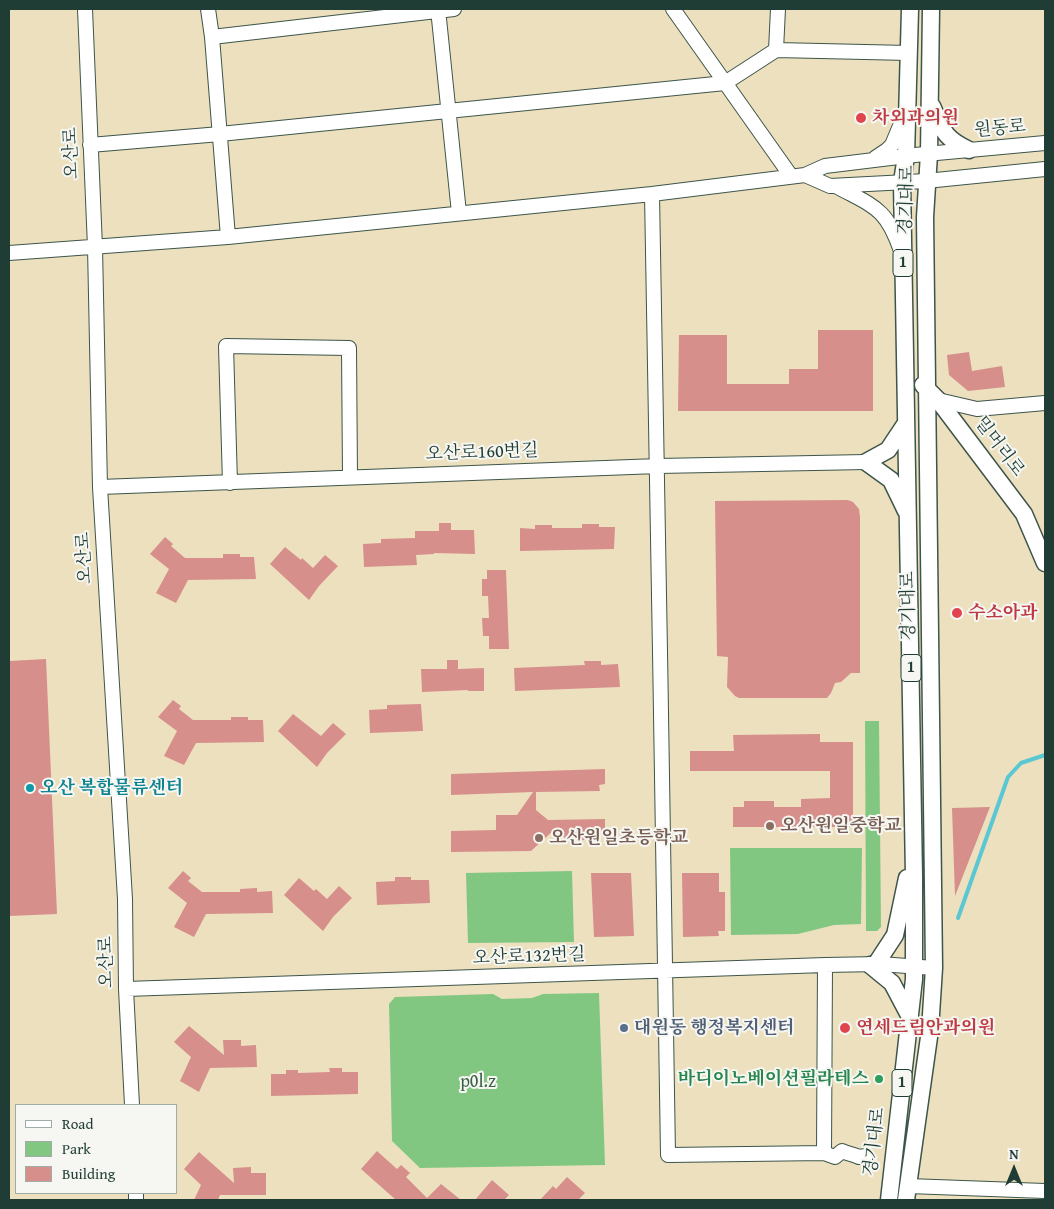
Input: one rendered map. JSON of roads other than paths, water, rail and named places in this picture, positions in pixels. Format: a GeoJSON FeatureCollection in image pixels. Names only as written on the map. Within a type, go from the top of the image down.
{"type":"FeatureCollection","features":[{"type":"Feature","properties":{"kind":"main road","name":"경기대로"},"geometry":{"type":"LineString","coordinates":[[888,1200],[910,1017],[914,966],[914,841],[902,182],[906,156],[910,9]]}},
{"type":"Feature","properties":{"kind":"main road","name":"경기대로"},"geometry":{"type":"LineString","coordinates":[[907,1193],[930,1030],[934,968],[925,217],[929,154],[931,9]]}},
{"type":"Feature","properties":{"kind":"main road"},"geometry":{"type":"LineString","coordinates":[[930,100],[942,129],[948,138],[970,150]]}},
{"type":"Feature","properties":{"kind":"main road","name":"밀머리로"},"geometry":{"type":"LineString","coordinates":[[905,370],[926,387],[938,400],[1024,514],[1045,563]]}},
{"type":"Feature","properties":{"kind":"main road"},"geometry":{"type":"LineString","coordinates":[[906,423],[888,450],[866,462],[891,480],[908,515]]}},
{"type":"Feature","properties":{"kind":"main road"},"geometry":{"type":"LineString","coordinates":[[910,1017],[892,983],[873,964],[896,935],[914,841]]}},
{"type":"Feature","properties":{"kind":"street","name":"오산로"},"geometry":{"type":"LineString","coordinates":[[85,9],[100,487],[124,889],[126,989],[132,1104]]}},
{"type":"Feature","properties":{"kind":"street"},"geometry":{"type":"LineString","coordinates":[[208,9],[212,37],[228,237]]}},
{"type":"Feature","properties":{"kind":"street"},"geometry":{"type":"LineString","coordinates":[[212,37],[454,9]]}},
{"type":"Feature","properties":{"kind":"street"},"geometry":{"type":"LineString","coordinates":[[673,9],[791,176]]}},
{"type":"Feature","properties":{"kind":"street"},"geometry":{"type":"LineString","coordinates":[[776,50],[778,9]]}},
{"type":"Feature","properties":{"kind":"street"},"geometry":{"type":"LineString","coordinates":[[438,10],[459,213]]}},
{"type":"Feature","properties":{"kind":"street"},"geometry":{"type":"LineString","coordinates":[[90,145],[220,134],[725,83],[776,50],[909,53]]}},
{"type":"Feature","properties":{"kind":"street"},"geometry":{"type":"LineString","coordinates":[[872,160],[892,145],[907,108]]}},
{"type":"Feature","properties":{"kind":"street","name":"원동로"},"geometry":{"type":"LineString","coordinates":[[805,175],[826,166],[872,160],[1045,144]]}},
{"type":"Feature","properties":{"kind":"street"},"geometry":{"type":"LineString","coordinates":[[9,253],[228,237],[652,194],[791,176],[805,175],[830,186],[836,186],[926,181],[1045,169]]}},
{"type":"Feature","properties":{"kind":"street"},"geometry":{"type":"LineString","coordinates":[[925,217],[931,196],[935,190],[953,178]]}},
{"type":"Feature","properties":{"kind":"street"},"geometry":{"type":"LineString","coordinates":[[836,186],[875,207],[885,216],[896,238],[903,259]]}},
{"type":"Feature","properties":{"kind":"street"},"geometry":{"type":"LineString","coordinates":[[652,194],[668,1156],[824,1153],[835,1157],[842,1151],[859,1157],[866,1156]]}},
{"type":"Feature","properties":{"kind":"street"},"geometry":{"type":"LineString","coordinates":[[230,483],[226,346],[349,348],[350,477]]}},
{"type":"Feature","properties":{"kind":"street"},"geometry":{"type":"LineString","coordinates":[[938,400],[977,409],[1045,403]]}},
{"type":"Feature","properties":{"kind":"street","name":"오산로160번길"},"geometry":{"type":"LineString","coordinates":[[100,487],[658,466],[866,462]]}},
{"type":"Feature","properties":{"kind":"street","name":"오산로132번길"},"geometry":{"type":"LineString","coordinates":[[126,989],[825,965],[873,964],[934,968]]}},
{"type":"Feature","properties":{"kind":"street"},"geometry":{"type":"LineString","coordinates":[[824,1153],[825,965]]}},
{"type":"Feature","properties":{"kind":"street"},"geometry":{"type":"LineString","coordinates":[[907,1193],[1045,1191]]}},
{"type":"Feature","properties":{"kind":"waterway"},"geometry":{"type":"LineString","coordinates":[[958,918],[1008,777],[1021,763],[1045,755]]}},
{"type":"Feature","properties":{"kind":"place","name":"차외과의원"},"geometry":{"type":"Point","coordinates":[861,118]}},
{"type":"Feature","properties":{"kind":"place","name":"수소아과"},"geometry":{"type":"Point","coordinates":[957,613]}},
{"type":"Feature","properties":{"kind":"place","name":"오산 복합물류센터"},"geometry":{"type":"Point","coordinates":[30,788]}},
{"type":"Feature","properties":{"kind":"place","name":"오산원일중학교"},"geometry":{"type":"Point","coordinates":[770,826]}},
{"type":"Feature","properties":{"kind":"place","name":"오산원일초등학교"},"geometry":{"type":"Point","coordinates":[539,838]}},
{"type":"Feature","properties":{"kind":"place","name":"대원동 행정복지센터"},"geometry":{"type":"Point","coordinates":[624,1028]}},
{"type":"Feature","properties":{"kind":"place","name":"연세드림안과의원"},"geometry":{"type":"Point","coordinates":[845,1028]}},
{"type":"Feature","properties":{"kind":"place","name":"바디이노베이션필라테스"},"geometry":{"type":"Point","coordinates":[879,1079]}},
{"type":"Feature","properties":{"kind":"park label","name":"p0l.z"},"geometry":{"type":"Point","coordinates":[478,1082]}}]}
